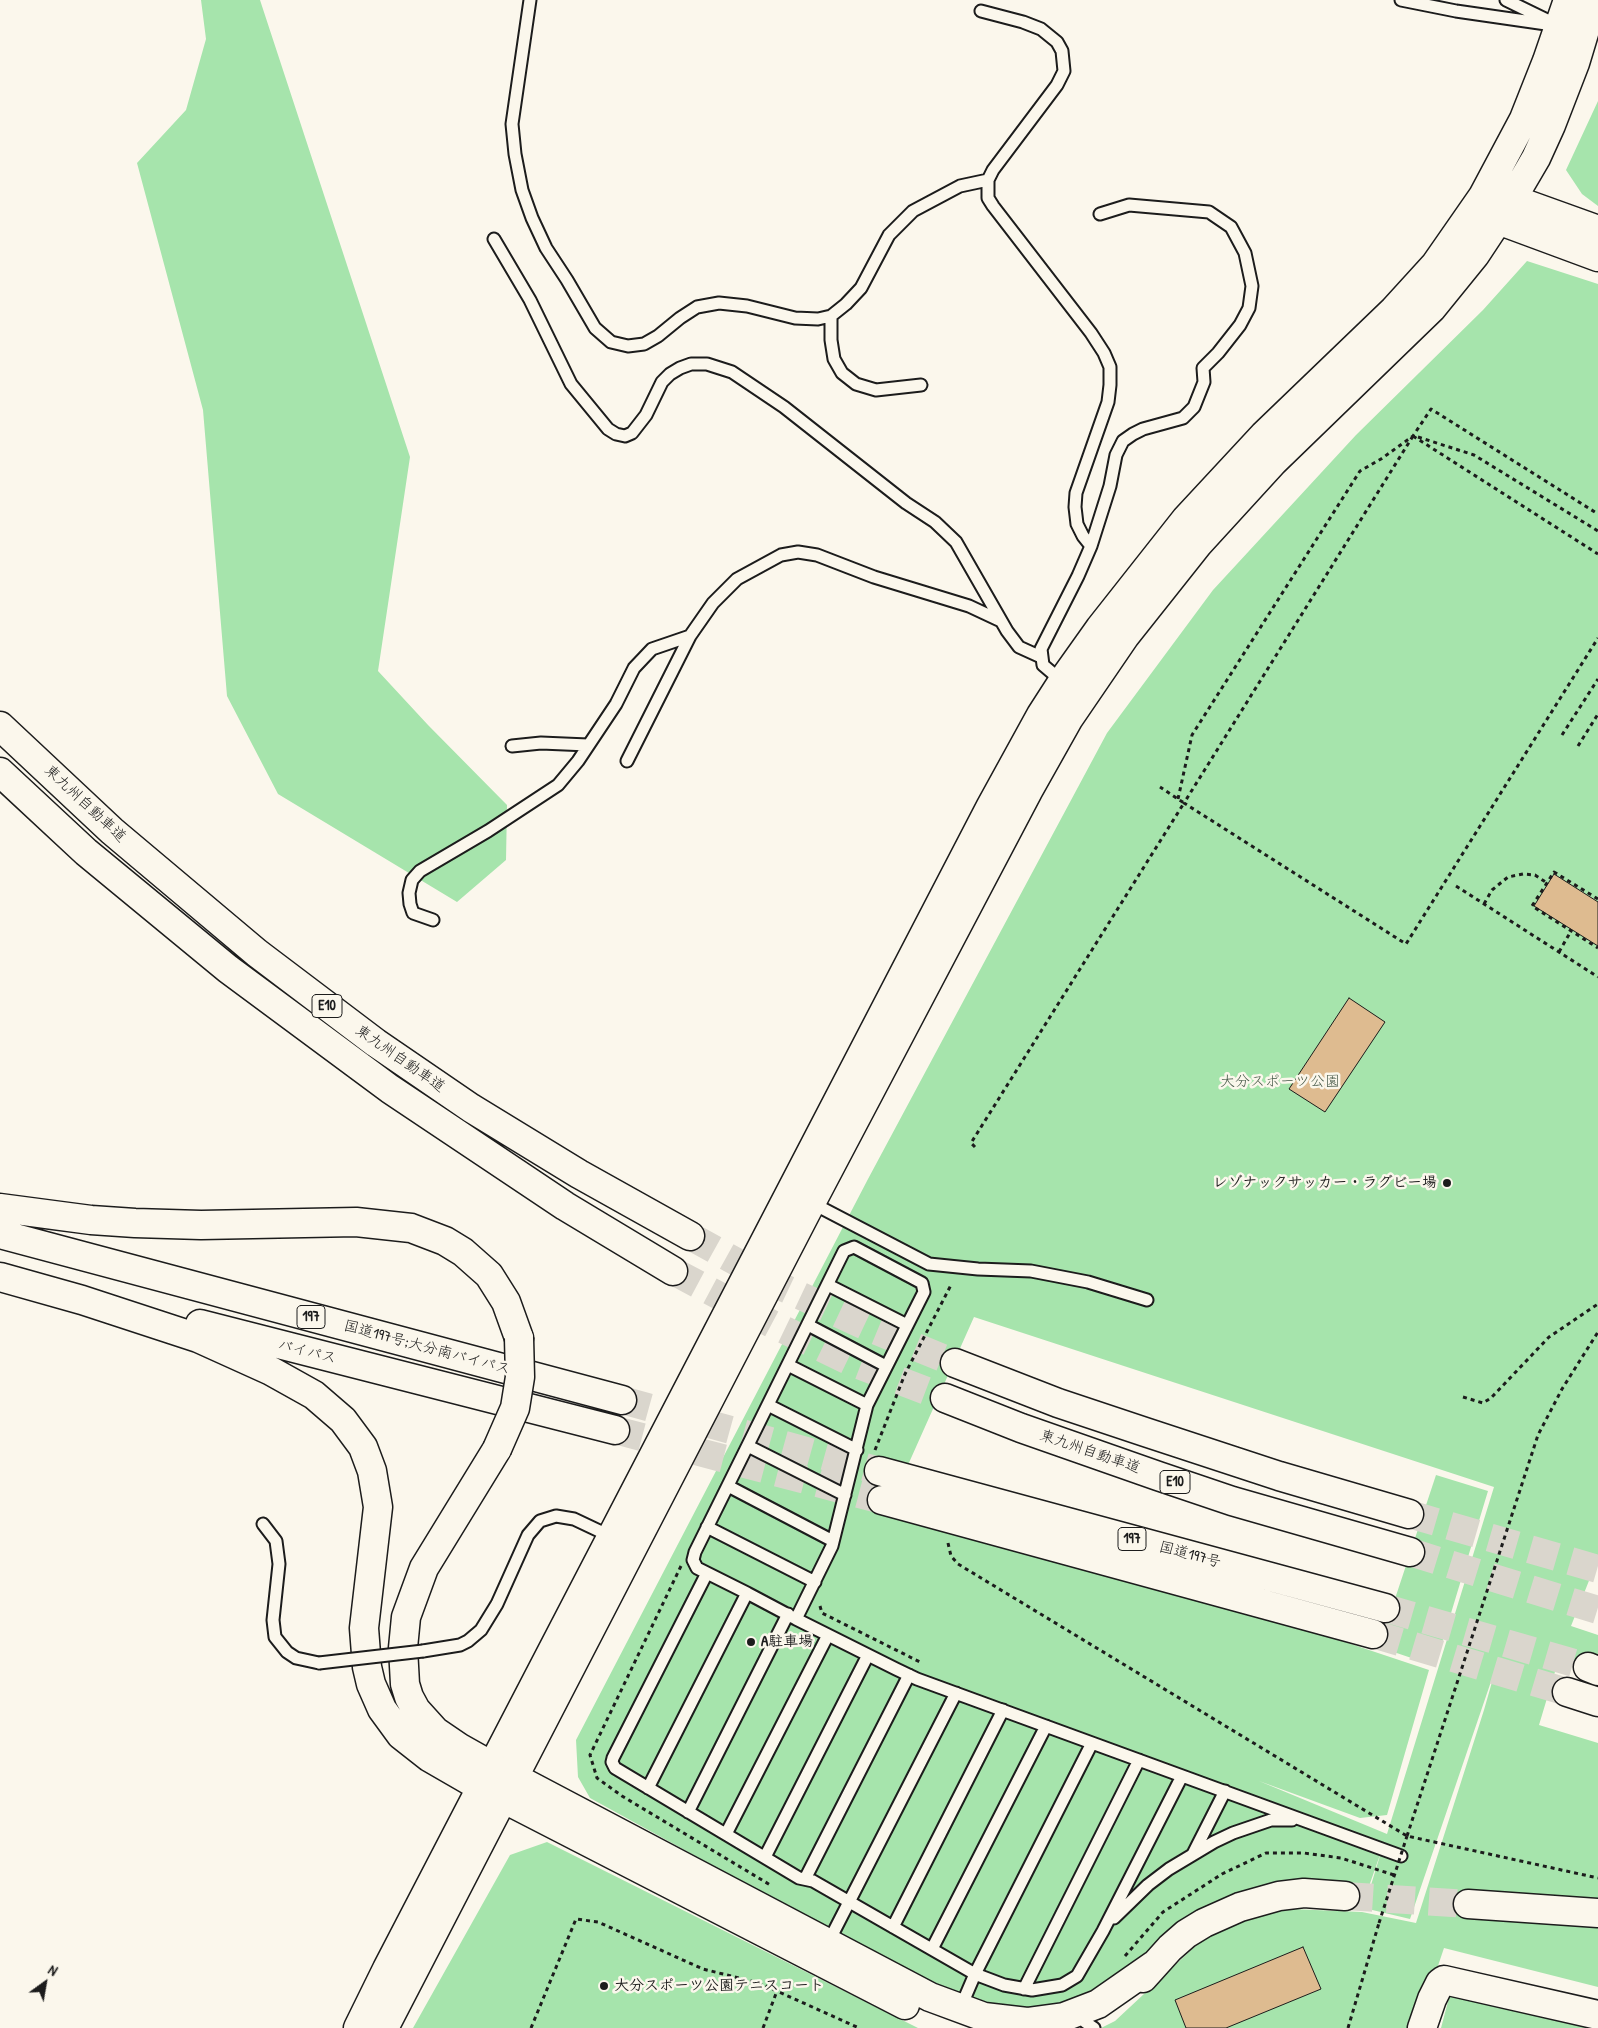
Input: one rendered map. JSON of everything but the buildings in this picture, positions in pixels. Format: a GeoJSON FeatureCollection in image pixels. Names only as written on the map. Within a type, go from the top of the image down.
{"type":"FeatureCollection","features":[{"type":"Feature","properties":{"kind":"main road"},"geometry":{"type":"LineString","coordinates":[[1073,689],[1100,628],[1186,519],[1264,436],[1394,310],[1435,265],[1483,196],[1524,119],[1560,26],[1568,0]]}},
{"type":"Feature","properties":{"kind":"main road"},"geometry":{"type":"LineString","coordinates":[[358,2028],[497,1782],[622,1542],[801,1197],[990,806],[1041,715],[1073,689],[1125,636],[1198,544],[1273,462],[1432,308],[1475,255],[1536,158],[1561,104],[1576,63],[1594,0]]}},
{"type":"Feature","properties":{"kind":"main road"},"geometry":{"type":"LineString","coordinates":[[1483,196],[1505,210],[1598,256]]}},
{"type":"Feature","properties":{"kind":"main road"},"geometry":{"type":"LineString","coordinates":[[1505,210],[1598,230]]}},
{"type":"Feature","properties":{"kind":"main road","name":"東九州自動車道"},"geometry":{"type":"LineString","coordinates":[[0,726],[112,831],[170,880],[257,953],[376,1043],[471,1108],[579,1174],[690,1236]]}},
{"type":"Feature","properties":{"kind":"main road","name":"東九州自動車道"},"geometry":{"type":"LineString","coordinates":[[0,772],[86,852],[236,975],[398,1094],[565,1206],[674,1271]]}},
{"type":"Feature","properties":{"kind":"main road"},"geometry":{"type":"LineString","coordinates":[[0,1208],[92,1220],[135,1223],[200,1225],[356,1222],[411,1228],[427,1233],[457,1248],[489,1275],[506,1302],[516,1327],[520,1377],[515,1408],[497,1450],[424,1568],[408,1610],[403,1648],[405,1684],[416,1710],[435,1731],[460,1748],[497,1782],[915,2010],[960,2019],[984,2017],[1026,2022],[1064,2017],[1098,2004],[1154,1965]]}},
{"type":"Feature","properties":{"kind":"main road","name":"国道197号;大分南バイパス"},"geometry":{"type":"LineString","coordinates":[[0,1234],[622,1400]]}},
{"type":"Feature","properties":{"kind":"main road","name":"バイパス"},"geometry":{"type":"LineString","coordinates":[[0,1269],[246,1336],[615,1430]]}},
{"type":"Feature","properties":{"kind":"main road"},"geometry":{"type":"LineString","coordinates":[[0,1277],[82,1300],[198,1338],[272,1371],[314,1395],[343,1420],[363,1447],[372,1471],[378,1508],[364,1628],[367,1667],[371,1684],[382,1709],[401,1735],[429,1757],[497,1782],[828,1943],[930,1997],[960,2019]]}},
{"type":"Feature","properties":{"kind":"main road","name":"E10"},"geometry":{"type":"LineString","coordinates":[[955,1363],[1058,1403],[1280,1476],[1409,1514]]}},
{"type":"Feature","properties":{"kind":"main road","name":"東九州自動車道"},"geometry":{"type":"LineString","coordinates":[[945,1398],[1021,1428],[1186,1486],[1410,1552]]}},
{"type":"Feature","properties":{"kind":"main road","name":"国道197号"},"geometry":{"type":"LineString","coordinates":[[876,1465],[1385,1608]]}},
{"type":"Feature","properties":{"kind":"main road","name":"国道197号"},"geometry":{"type":"LineString","coordinates":[[882,1500],[1374,1634]]}},
{"type":"Feature","properties":{"kind":"main road"},"geometry":{"type":"LineString","coordinates":[[1567,1692],[1598,1702]]}},
{"type":"Feature","properties":{"kind":"main road"},"geometry":{"type":"LineString","coordinates":[[384,2028],[497,1782]]}},
{"type":"Feature","properties":{"kind":"main road"},"geometry":{"type":"LineString","coordinates":[[1083,2026],[1126,1996],[1170,1948],[1204,1922],[1240,1906],[1280,1896],[1304,1893],[1345,1896]]}},
{"type":"Feature","properties":{"kind":"main road"},"geometry":{"type":"LineString","coordinates":[[1468,1904],[1598,1913]]}},
{"type":"Feature","properties":{"kind":"main road"},"geometry":{"type":"LineString","coordinates":[[1422,2028],[1432,1999],[1440,1983],[1444,1980],[1598,2015]]}},
{"type":"Feature","properties":{"kind":"lane"},"geometry":{"type":"LineString","coordinates":[[530,0],[512,124],[522,190],[546,248],[595,328],[611,342],[628,346],[644,344],[697,307],[719,303],[747,306],[795,318],[818,319],[830,316],[846,304],[862,288],[889,235],[913,211],[960,186],[988,180]]}},
{"type":"Feature","properties":{"kind":"lane"},"geometry":{"type":"LineString","coordinates":[[1401,0],[1456,11],[1560,26]]}},
{"type":"Feature","properties":{"kind":"lane"},"geometry":{"type":"LineString","coordinates":[[1427,0],[1456,11]]}},
{"type":"Feature","properties":{"kind":"lane"},"geometry":{"type":"LineString","coordinates":[[1506,0],[1560,26]]}},
{"type":"Feature","properties":{"kind":"lane"},"geometry":{"type":"LineString","coordinates":[[981,11],[1023,22],[1041,29],[1057,42],[1062,51],[1064,71],[1057,85],[993,170],[988,180],[988,198],[1091,333],[1104,353],[1110,367],[1108,402],[1076,493],[1077,524],[1091,546]]}},
{"type":"Feature","properties":{"kind":"lane"},"geometry":{"type":"LineString","coordinates":[[1073,689],[1043,665],[1040,649],[1078,576],[1091,546],[1110,486],[1116,455],[1123,440],[1143,429],[1183,418],[1194,408],[1204,382],[1203,368],[1240,325],[1249,308],[1252,286],[1245,253],[1231,227],[1210,212],[1129,205],[1100,214]]}},
{"type":"Feature","properties":{"kind":"lane"},"geometry":{"type":"LineString","coordinates":[[494,239],[530,300],[571,384],[608,428],[616,434],[625,436],[632,433],[646,415],[662,382],[680,368],[691,364],[707,364],[732,372],[784,407],[906,503],[935,522],[956,542],[1001,621],[1019,647],[1041,657]]}},
{"type":"Feature","properties":{"kind":"lane"},"geometry":{"type":"LineString","coordinates":[[830,316],[834,359],[842,373],[856,384],[876,390],[922,385]]}},
{"type":"Feature","properties":{"kind":"lane"},"geometry":{"type":"LineString","coordinates":[[627,761],[690,636],[713,602],[737,579],[781,555],[798,552],[817,555],[874,578],[969,606],[1001,621]]}},
{"type":"Feature","properties":{"kind":"lane"},"geometry":{"type":"LineString","coordinates":[[433,920],[413,913],[410,904],[409,893],[412,880],[420,871],[488,831],[558,785],[616,704],[634,668],[652,650],[690,636]]}},
{"type":"Feature","properties":{"kind":"lane"},"geometry":{"type":"LineString","coordinates":[[512,746],[541,743],[588,745]]}},
{"type":"Feature","properties":{"kind":"lane"},"geometry":{"type":"LineString","coordinates":[[801,1197],[929,1264],[978,1269],[1032,1271],[1088,1282],[1147,1300]]}},
{"type":"Feature","properties":{"kind":"lane"},"geometry":{"type":"LineString","coordinates":[[688,1812],[792,1617],[815,1582],[833,1542],[867,1405],[924,1292],[924,1285],[920,1281],[854,1247],[844,1252],[707,1527],[693,1560],[697,1568],[792,1617],[909,1675],[956,1694],[1307,1822],[1402,1851]]}},
{"type":"Feature","properties":{"kind":"lane"},"geometry":{"type":"LineString","coordinates":[[920,1281],[929,1264]]}},
{"type":"Feature","properties":{"kind":"lane"},"geometry":{"type":"LineString","coordinates":[[828,1285],[907,1325]]}},
{"type":"Feature","properties":{"kind":"lane"},"geometry":{"type":"LineString","coordinates":[[808,1325],[886,1366]]}},
{"type":"Feature","properties":{"kind":"lane"},"geometry":{"type":"LineString","coordinates":[[788,1365],[867,1405]]}},
{"type":"Feature","properties":{"kind":"lane"},"geometry":{"type":"LineString","coordinates":[[768,1405],[857,1450]]}},
{"type":"Feature","properties":{"kind":"lane"},"geometry":{"type":"LineString","coordinates":[[748,1446],[845,1495]]}},
{"type":"Feature","properties":{"kind":"lane"},"geometry":{"type":"LineString","coordinates":[[728,1486],[833,1542]]}},
{"type":"Feature","properties":{"kind":"lane"},"geometry":{"type":"LineString","coordinates":[[263,1524],[276,1541],[279,1564],[272,1620],[275,1636],[287,1652],[296,1658],[319,1663],[423,1651],[460,1645],[468,1641],[482,1630],[498,1604],[528,1535],[540,1521],[556,1516],[574,1519],[622,1542]]}},
{"type":"Feature","properties":{"kind":"lane"},"geometry":{"type":"LineString","coordinates":[[707,1527],[815,1582]]}},
{"type":"Feature","properties":{"kind":"lane"},"geometry":{"type":"LineString","coordinates":[[707,1574],[612,1758],[615,1768],[765,1858],[800,1878],[813,1882],[850,1902],[975,1974],[1004,1985],[1024,1989],[1046,1989],[1071,1981],[1082,1970],[1182,1776]]}},
{"type":"Feature","properties":{"kind":"lane"},"geometry":{"type":"LineString","coordinates":[[648,1788],[747,1593]]}},
{"type":"Feature","properties":{"kind":"lane"},"geometry":{"type":"LineString","coordinates":[[726,1834],[828,1635]]}},
{"type":"Feature","properties":{"kind":"lane"},"geometry":{"type":"LineString","coordinates":[[765,1858],[868,1655]]}},
{"type":"Feature","properties":{"kind":"lane"},"geometry":{"type":"LineString","coordinates":[[805,1879],[909,1675]]}},
{"type":"Feature","properties":{"kind":"lane"},"geometry":{"type":"LineString","coordinates":[[828,1943],[956,1694]]}},
{"type":"Feature","properties":{"kind":"lane"},"geometry":{"type":"LineString","coordinates":[[893,1927],[1003,1710]]}},
{"type":"Feature","properties":{"kind":"lane"},"geometry":{"type":"LineString","coordinates":[[932,1949],[1046,1726]]}},
{"type":"Feature","properties":{"kind":"lane"},"geometry":{"type":"LineString","coordinates":[[960,2019],[975,1974],[1092,1743]]}},
{"type":"Feature","properties":{"kind":"lane"},"geometry":{"type":"LineString","coordinates":[[1024,1989],[1139,1760]]}},
{"type":"Feature","properties":{"kind":"lane"},"geometry":{"type":"LineString","coordinates":[[1193,1854],[1225,1791]]}},
{"type":"Feature","properties":{"kind":"lane"},"geometry":{"type":"LineString","coordinates":[[1102,1931],[1148,1885],[1193,1854],[1233,1833],[1271,1820],[1307,1822]]}},
{"type":"Feature","properties":{"kind":"path"},"geometry":{"type":"LineString","coordinates":[[975,1147],[971,1143],[1431,409],[1598,514]]}},
{"type":"Feature","properties":{"kind":"path"},"geometry":{"type":"LineString","coordinates":[[1413,436],[1474,454],[1598,531]]}},
{"type":"Feature","properties":{"kind":"path"},"geometry":{"type":"LineString","coordinates":[[1413,436],[1598,554]]}},
{"type":"Feature","properties":{"kind":"path"},"geometry":{"type":"LineString","coordinates":[[1178,799],[1192,735],[1360,471],[1413,436]]}},
{"type":"Feature","properties":{"kind":"path"},"geometry":{"type":"LineString","coordinates":[[1160,787],[1406,944],[1598,638]]}},
{"type":"Feature","properties":{"kind":"path"},"geometry":{"type":"LineString","coordinates":[[1562,736],[1598,680]]}},
{"type":"Feature","properties":{"kind":"path"},"geometry":{"type":"LineString","coordinates":[[1578,746],[1598,714]]}},
{"type":"Feature","properties":{"kind":"path"},"geometry":{"type":"LineString","coordinates":[[1598,899],[1554,872],[1532,906],[1598,948]]}},
{"type":"Feature","properties":{"kind":"path"},"geometry":{"type":"LineString","coordinates":[[1484,904],[1492,890],[1508,877],[1523,874],[1535,875],[1547,883]]}},
{"type":"Feature","properties":{"kind":"path"},"geometry":{"type":"LineString","coordinates":[[1456,886],[1598,977]]}},
{"type":"Feature","properties":{"kind":"path"},"geometry":{"type":"LineString","coordinates":[[1558,952],[1571,931]]}},
{"type":"Feature","properties":{"kind":"path"},"geometry":{"type":"LineString","coordinates":[[876,1465],[890,1410],[905,1374],[951,1284]]}},
{"type":"Feature","properties":{"kind":"path"},"geometry":{"type":"LineString","coordinates":[[1463,1397],[1483,1403],[1491,1398],[1549,1337],[1598,1304]]}},
{"type":"Feature","properties":{"kind":"path"},"geometry":{"type":"LineString","coordinates":[[1348,2028],[1402,1851],[1538,1436],[1562,1390],[1598,1332]]}},
{"type":"Feature","properties":{"kind":"path"},"geometry":{"type":"LineString","coordinates":[[948,1542],[951,1556],[958,1564],[1407,1836],[1598,1878]]}},
{"type":"Feature","properties":{"kind":"path"},"geometry":{"type":"LineString","coordinates":[[823,1598],[819,1606],[822,1613],[923,1664]]}},
{"type":"Feature","properties":{"kind":"path"},"geometry":{"type":"LineString","coordinates":[[1396,1844],[1402,1851]]}},
{"type":"Feature","properties":{"kind":"path"},"geometry":{"type":"LineString","coordinates":[[531,2028],[576,1919],[598,1922],[704,1969],[759,1983],[859,2028]]}},
{"type":"Feature","properties":{"kind":"path"},"geometry":{"type":"LineString","coordinates":[[763,2028],[777,1991]]}},
{"type":"Feature","properties":{"kind":"green space"},"geometry":{"type":"Polygon","coordinates":[[[201,0],[260,0],[410,457],[378,671],[507,805],[506,860],[457,902],[278,794],[227,696],[203,410],[137,163],[186,110],[206,39],[201,0]]]}},
{"type":"Feature","properties":{"kind":"green space"},"geometry":{"type":"Polygon","coordinates":[[[1598,101],[1598,206],[1582,194],[1566,170],[1598,101]]]}},
{"type":"Feature","properties":{"kind":"green space","name":"大分スポーツ公園"},"geometry":{"type":"Polygon","coordinates":[[[1527,261],[1598,284],[1598,1558],[1571,1626],[1598,1635],[1598,1669],[1560,1655],[1539,1725],[1598,1743],[1598,1987],[1444,1948],[1417,2028],[1101,2028],[1115,2021],[1203,1939],[1268,1908],[1362,1912],[1416,1923],[1498,1661],[1410,1919],[1364,1908],[1382,1849],[1367,1892],[1301,1886],[1141,1965],[1095,1995],[1049,2009],[997,2016],[950,1996],[590,1798],[578,1777],[576,1740],[868,1179],[1107,733],[1213,590],[1356,435],[1483,310],[1527,261]],[[974,1317],[887,1512],[1294,1625],[1429,1670],[1387,1815],[1360,1818],[1259,1781],[1387,1834],[1494,1487],[974,1317]]]}},
{"type":"Feature","properties":{"kind":"green space"},"geometry":{"type":"Polygon","coordinates":[[[1436,1475],[1488,1491],[1435,1666],[1379,1647],[1436,1475]]]}},
{"type":"Feature","properties":{"kind":"green space"},"geometry":{"type":"Polygon","coordinates":[[[547,1842],[918,2028],[413,2028],[510,1855],[547,1842]]]}},
{"type":"Feature","properties":{"kind":"green space"},"geometry":{"type":"Polygon","coordinates":[[[1450,1994],[1594,2028],[1441,2028],[1450,1994]]]}},
{"type":"Feature","properties":{"kind":"tunnel"},"geometry":{"type":"LineString","coordinates":[[690,1236],[780,1286],[867,1327],[955,1363]]}},
{"type":"Feature","properties":{"kind":"tunnel"},"geometry":{"type":"LineString","coordinates":[[673,1271],[772,1324],[853,1363],[945,1398]]}},
{"type":"Feature","properties":{"kind":"tunnel"},"geometry":{"type":"LineString","coordinates":[[622,1400],[879,1471]]}},
{"type":"Feature","properties":{"kind":"tunnel"},"geometry":{"type":"LineString","coordinates":[[615,1430],[882,1500]]}},
{"type":"Feature","properties":{"kind":"tunnel"},"geometry":{"type":"LineString","coordinates":[[1409,1514],[1598,1569]]}},
{"type":"Feature","properties":{"kind":"tunnel"},"geometry":{"type":"LineString","coordinates":[[1410,1552],[1598,1610]]}},
{"type":"Feature","properties":{"kind":"tunnel"},"geometry":{"type":"LineString","coordinates":[[1385,1608],[1588,1667]]}},
{"type":"Feature","properties":{"kind":"tunnel"},"geometry":{"type":"LineString","coordinates":[[1373,1634],[1567,1692]]}},
{"type":"Feature","properties":{"kind":"tunnel"},"geometry":{"type":"LineString","coordinates":[[1345,1896],[1468,1904]]}},
{"type":"Feature","properties":{"kind":"place","name":"レゾナックサッカー・ラグビー場"},"geometry":{"type":"Point","coordinates":[1447,1183]}},
{"type":"Feature","properties":{"kind":"place","name":"A駐車場"},"geometry":{"type":"Point","coordinates":[751,1642]}},
{"type":"Feature","properties":{"kind":"place","name":"大分スポーツ公園テニスコート"},"geometry":{"type":"Point","coordinates":[604,1986]}}]}
